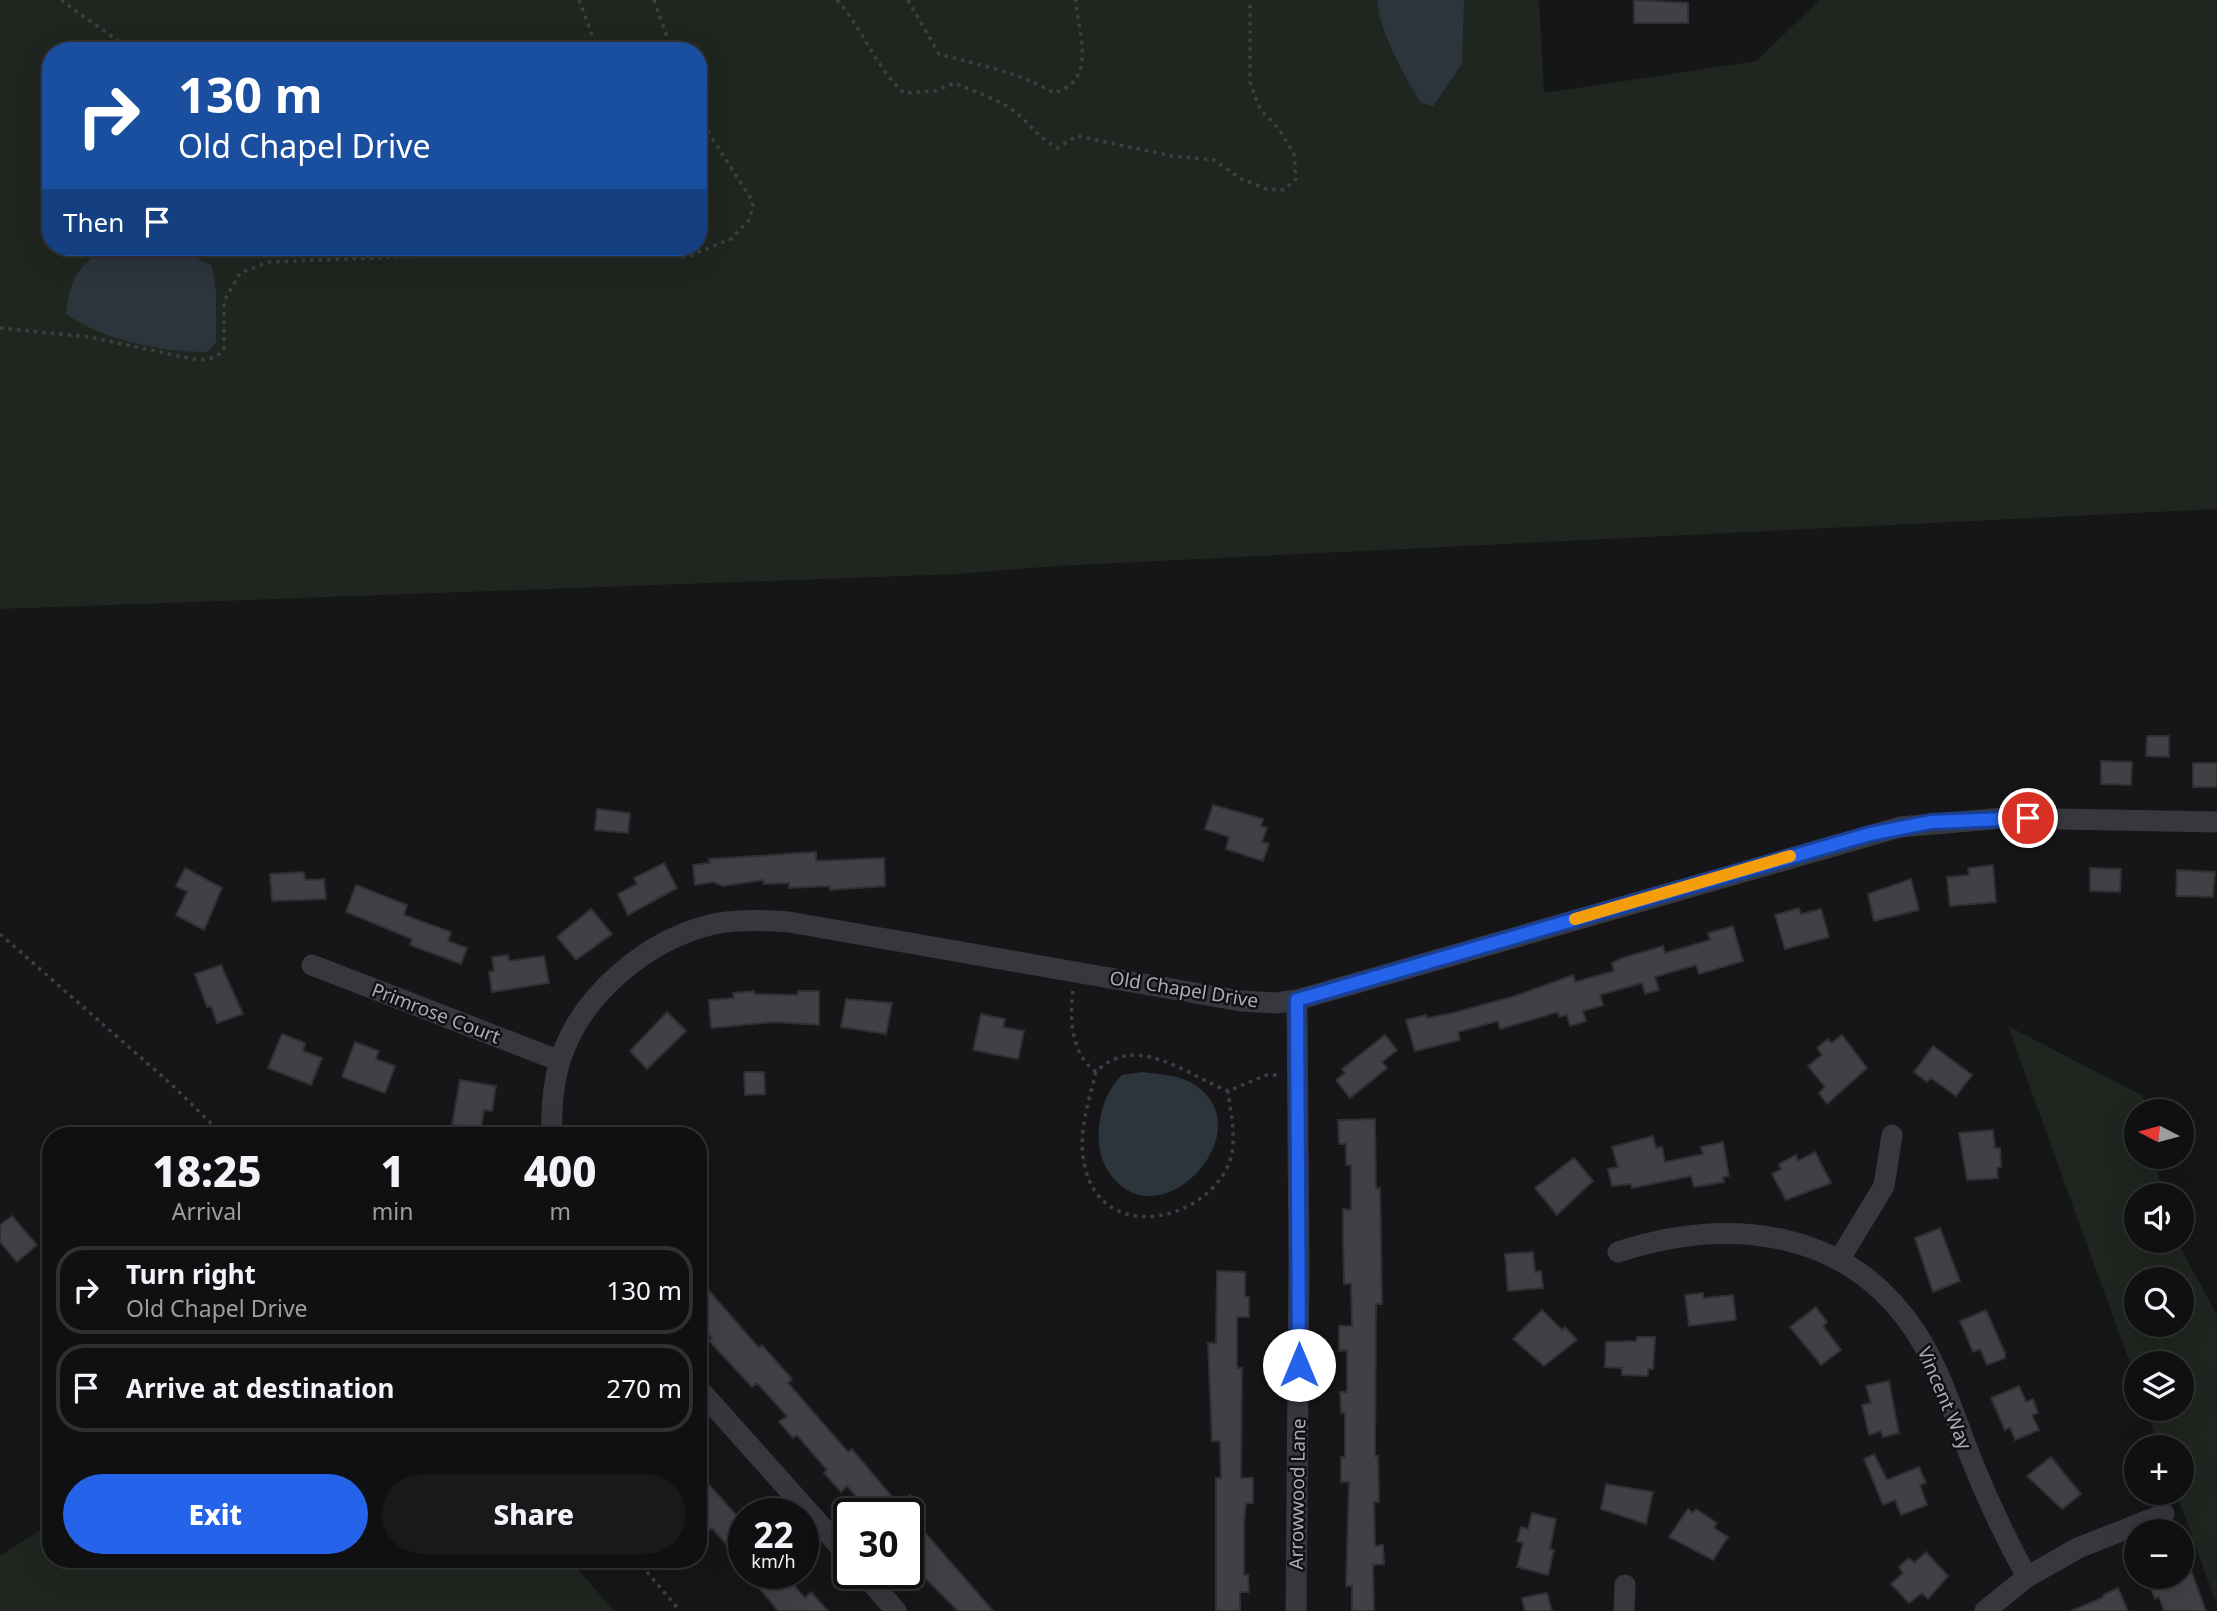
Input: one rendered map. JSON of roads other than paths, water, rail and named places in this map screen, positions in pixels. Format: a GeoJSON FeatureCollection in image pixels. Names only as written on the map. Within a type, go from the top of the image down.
{"type":"FeatureCollection","features":[{"type":"Feature","properties":{"kind":"street","name":"Old Chapel Drive"},"geometry":{"type":"LineString","coordinates":[[552,1127],[560,1061],[583,1016],[622,973],[669,940],[715,924],[747,920],[789,922],[1241,1001],[1276,1003],[1297,1000],[1812,850],[1900,827],[2003,818],[2217,822]]}},
{"type":"Feature","properties":{"kind":"street","name":"Primrose Court"},"geometry":{"type":"LineString","coordinates":[[312,965],[560,1061]]}},
{"type":"Feature","properties":{"kind":"street","name":"Arrowwood Lane"},"geometry":{"type":"LineString","coordinates":[[1296,1611],[1299,1424],[1297,1000]]}},
{"type":"Feature","properties":{"kind":"street"},"geometry":{"type":"LineString","coordinates":[[1839,1260],[1884,1186],[1892,1135]]}},
{"type":"Feature","properties":{"kind":"street","name":"Vincent Way"},"geometry":{"type":"LineString","coordinates":[[1618,1252],[1689,1233],[1719,1231],[1787,1241],[1839,1260],[1887,1298],[1917,1334],[1947,1394],[1995,1518],[2027,1577]]}},
{"type":"Feature","properties":{"kind":"street"},"geometry":{"type":"LineString","coordinates":[[707,1398],[833,1539]]}},
{"type":"Feature","properties":{"kind":"street"},"geometry":{"type":"LineString","coordinates":[[1985,1611],[2027,1577],[2078,1548],[2164,1514]]}},
{"type":"Feature","properties":{"kind":"street"},"geometry":{"type":"LineString","coordinates":[[1624,1611],[1625,1585]]}},
{"type":"Feature","properties":{"kind":"street"},"geometry":{"type":"LineString","coordinates":[[877,1589],[896,1611]]}}]}
